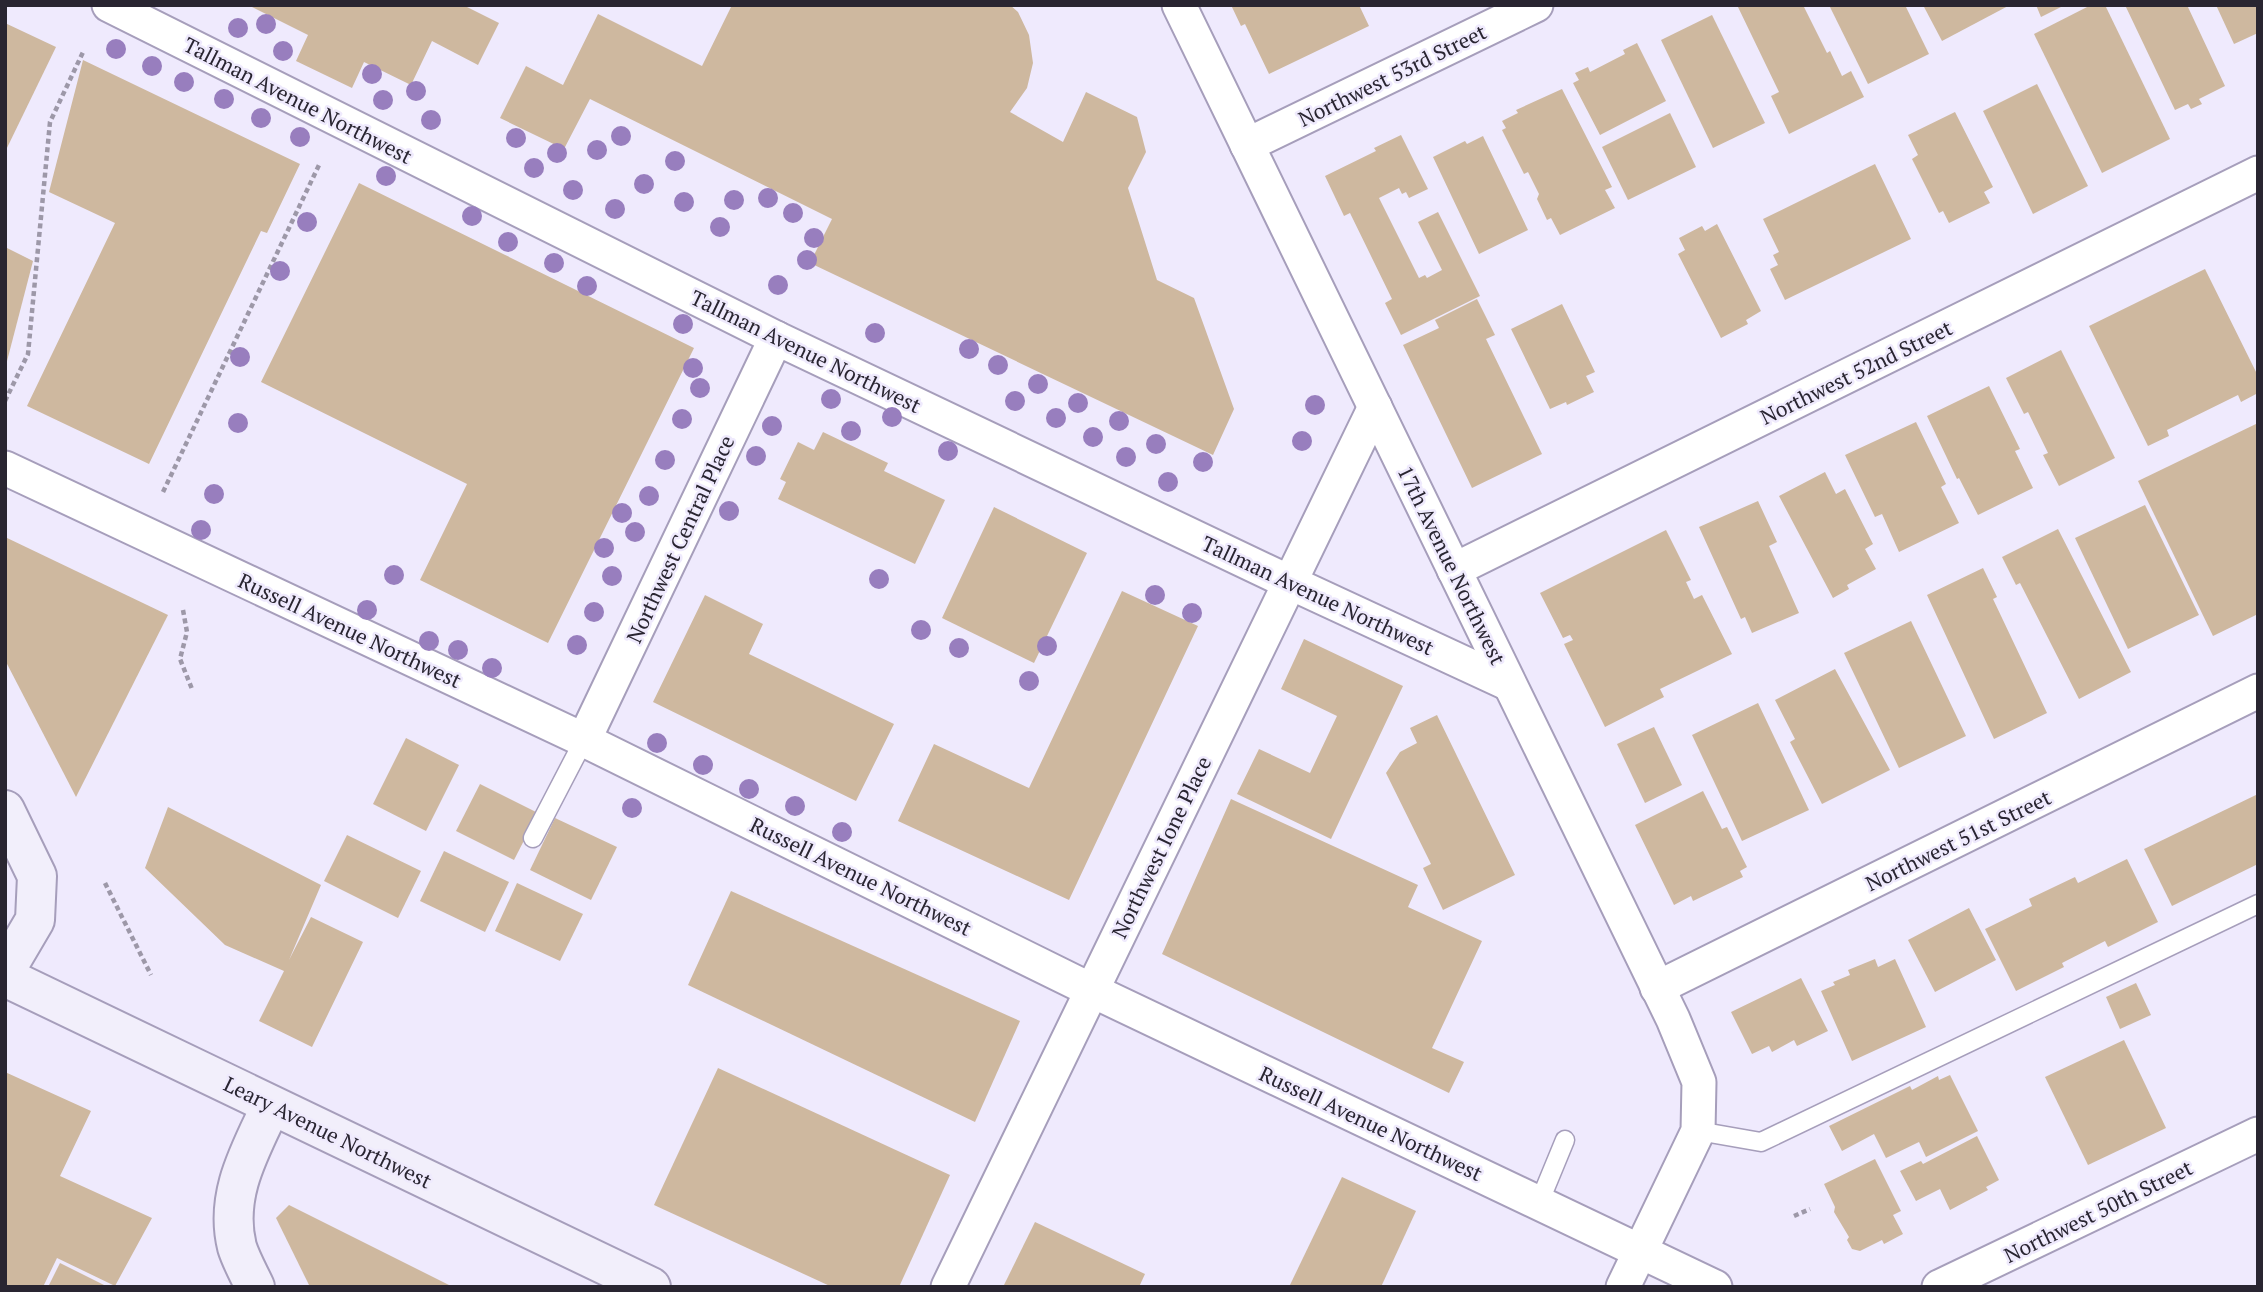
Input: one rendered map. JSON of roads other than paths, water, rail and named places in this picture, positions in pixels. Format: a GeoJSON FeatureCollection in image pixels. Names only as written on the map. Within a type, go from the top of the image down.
{"type":"FeatureCollection","features":[{"type":"Feature","properties":{"kind":"main road"},"geometry":{"type":"LineString","coordinates":[[5,810],[37,876],[35,920],[5,971]]}},
{"type":"Feature","properties":{"kind":"main road","name":"Leary Avenue Northwest"},"geometry":{"type":"LineString","coordinates":[[5,977],[651,1287]]}},
{"type":"Feature","properties":{"kind":"main road"},"geometry":{"type":"LineString","coordinates":[[255,1287],[237,1248],[234,1219],[236,1187],[242,1167],[271,1106]]}},
{"type":"Feature","properties":{"kind":"street","name":"Tallman Avenue Northwest"},"geometry":{"type":"LineString","coordinates":[[109,5],[776,338],[1509,684]]}},
{"type":"Feature","properties":{"kind":"street","name":"17th Avenue Northwest"},"geometry":{"type":"LineString","coordinates":[[1179,5],[1657,988],[1699,1082],[1698,1131]]}},
{"type":"Feature","properties":{"kind":"street","name":"Northwest 53rd Street"},"geometry":{"type":"LineString","coordinates":[[1247,145],[1536,5]]}},
{"type":"Feature","properties":{"kind":"street","name":"Northwest 52nd Street"},"geometry":{"type":"LineString","coordinates":[[1454,570],[2258,173]]}},
{"type":"Feature","properties":{"kind":"street","name":"Northwest Central Place"},"geometry":{"type":"LineString","coordinates":[[584,740],[776,338]]}},
{"type":"Feature","properties":{"kind":"street","name":"Northwest Ione Place"},"geometry":{"type":"LineString","coordinates":[[947,1287],[1375,407]]}},
{"type":"Feature","properties":{"kind":"street","name":"Russell Avenue Northwest"},"geometry":{"type":"LineString","coordinates":[[5,468],[584,740],[1091,990],[1715,1287]]}},
{"type":"Feature","properties":{"kind":"street","name":"Northwest 51st Street"},"geometry":{"type":"LineString","coordinates":[[1657,988],[2258,691]]}},
{"type":"Feature","properties":{"kind":"street"},"geometry":{"type":"LineString","coordinates":[[1623,1287],[1698,1131]]}},
{"type":"Feature","properties":{"kind":"street","name":"Northwest 50th Street"},"geometry":{"type":"LineString","coordinates":[[1939,1287],[2258,1134]]}},
{"type":"Feature","properties":{"kind":"lane"},"geometry":{"type":"LineString","coordinates":[[533,838],[584,740]]}},
{"type":"Feature","properties":{"kind":"lane"},"geometry":{"type":"LineString","coordinates":[[1698,1131],[1761,1142],[2258,904]]}},
{"type":"Feature","properties":{"kind":"lane"},"geometry":{"type":"LineString","coordinates":[[1539,1203],[1565,1140]]}}]}
